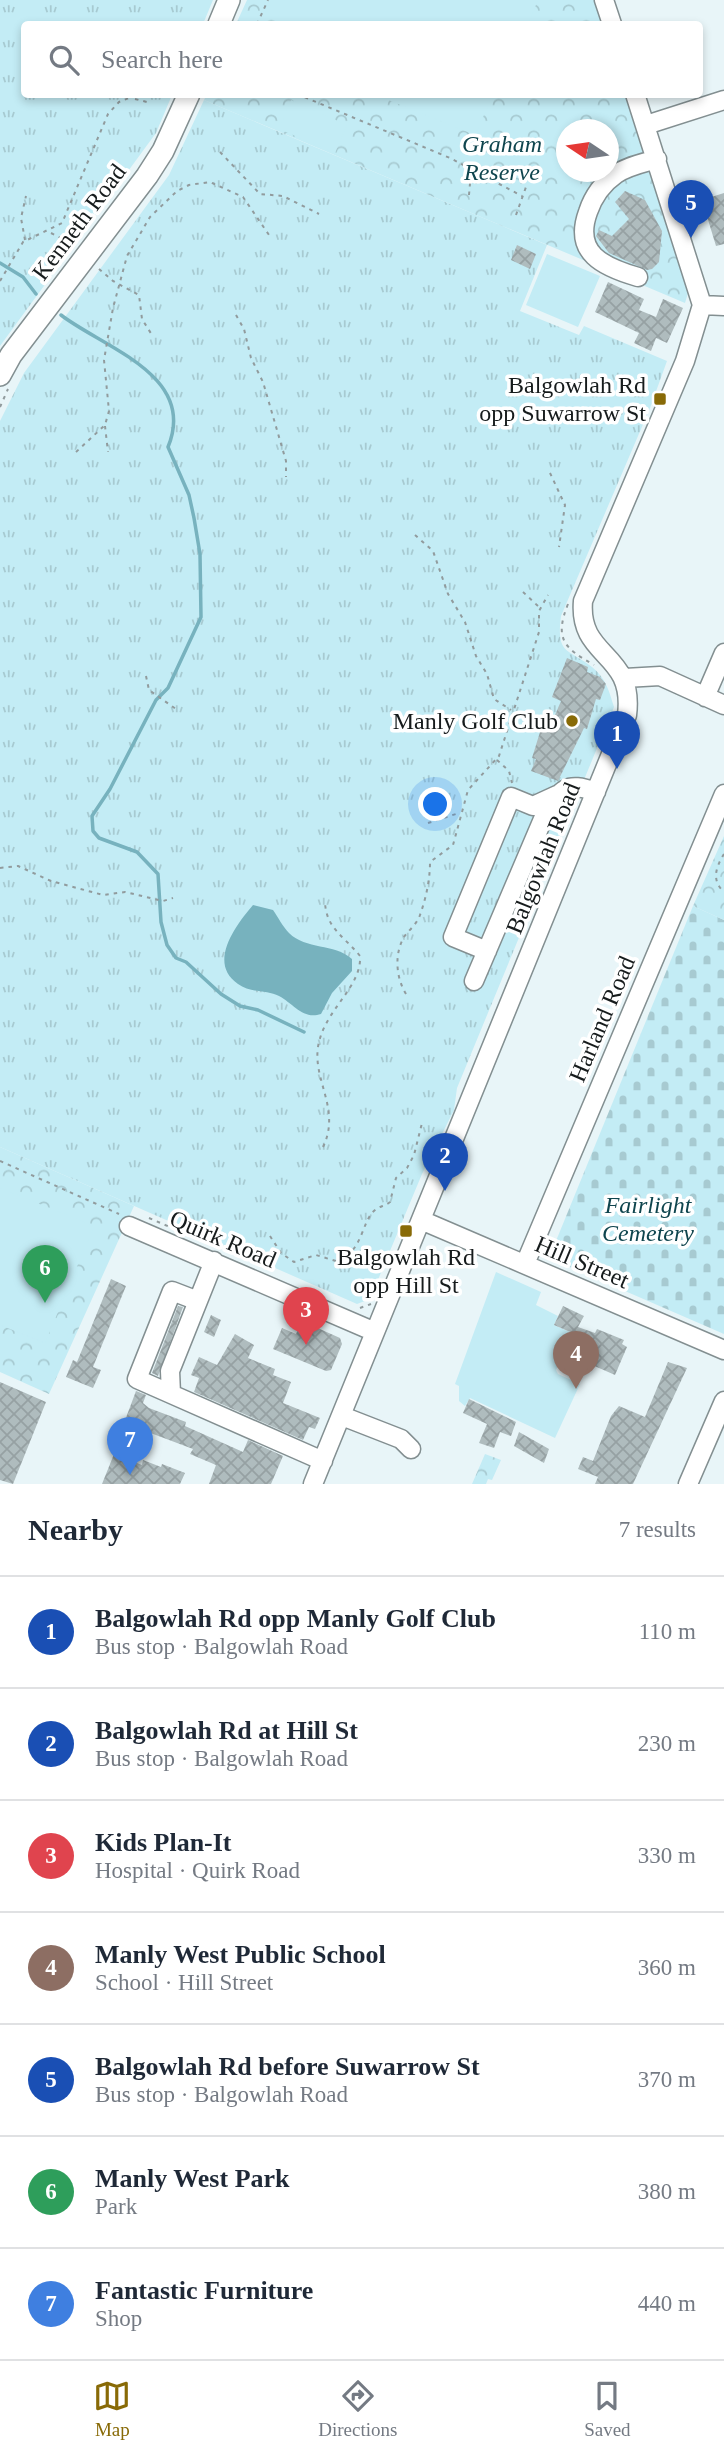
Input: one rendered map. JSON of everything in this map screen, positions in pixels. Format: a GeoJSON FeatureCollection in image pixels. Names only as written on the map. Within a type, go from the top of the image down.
{"type":"FeatureCollection","features":[{"type":"Feature","properties":{"kind":"main road"},"geometry":{"type":"LineString","coordinates":[[220,21],[229,0]]}},
{"type":"Feature","properties":{"kind":"main road","name":"Kenneth Road"},"geometry":{"type":"LineString","coordinates":[[0,375],[11,355],[147,176],[163,150],[187,98]]}},
{"type":"Feature","properties":{"kind":"street"},"geometry":{"type":"LineString","coordinates":[[604,0],[611,21]]}},
{"type":"Feature","properties":{"kind":"street"},"geometry":{"type":"LineString","coordinates":[[636,98],[702,305],[685,360],[583,601],[583,623],[588,635],[625,678],[660,676],[724,705]]}},
{"type":"Feature","properties":{"kind":"street"},"geometry":{"type":"LineString","coordinates":[[646,125],[724,100]]}},
{"type":"Feature","properties":{"kind":"street"},"geometry":{"type":"LineString","coordinates":[[638,277],[615,270],[596,257],[586,247],[583,229],[595,196],[610,179],[631,166],[657,159]]}},
{"type":"Feature","properties":{"kind":"street"},"geometry":{"type":"LineString","coordinates":[[702,305],[724,306]]}},
{"type":"Feature","properties":{"kind":"street"},"geometry":{"type":"LineString","coordinates":[[705,696],[724,653]]}},
{"type":"Feature","properties":{"kind":"street","name":"Balgowlah Road"},"geometry":{"type":"LineString","coordinates":[[313,1484],[342,1416],[365,1322],[421,1220],[627,715],[625,678]]}},
{"type":"Feature","properties":{"kind":"street"},"geometry":{"type":"LineString","coordinates":[[487,951],[453,937],[511,797],[533,806],[577,785],[596,792]]}},
{"type":"Feature","properties":{"kind":"street","name":"Harland Road"},"geometry":{"type":"LineString","coordinates":[[524,1264],[720,818],[724,794]]}},
{"type":"Feature","properties":{"kind":"street"},"geometry":{"type":"LineString","coordinates":[[474,981],[543,819],[557,795]]}},
{"type":"Feature","properties":{"kind":"street","name":"Quirk Road"},"geometry":{"type":"LineString","coordinates":[[125,1220],[214,1261],[365,1322]]}},
{"type":"Feature","properties":{"kind":"street","name":"Hill Street"},"geometry":{"type":"LineString","coordinates":[[421,1220],[724,1350]]}},
{"type":"Feature","properties":{"kind":"street"},"geometry":{"type":"LineString","coordinates":[[172,1394],[170,1371],[214,1261]]}},
{"type":"Feature","properties":{"kind":"street"},"geometry":{"type":"LineString","coordinates":[[198,1301],[173,1292],[137,1380],[323,1461]]}},
{"type":"Feature","properties":{"kind":"street"},"geometry":{"type":"LineString","coordinates":[[688,1484],[724,1401]]}},
{"type":"Feature","properties":{"kind":"street"},"geometry":{"type":"LineString","coordinates":[[342,1416],[401,1439],[411,1450]]}},
{"type":"Feature","properties":{"kind":"path"},"geometry":{"type":"LineString","coordinates":[[258,21],[268,0]]}},
{"type":"Feature","properties":{"kind":"path"},"geometry":{"type":"LineString","coordinates":[[306,98],[472,170],[522,196]]}},
{"type":"Feature","properties":{"kind":"path"},"geometry":{"type":"LineString","coordinates":[[0,281],[25,240],[62,223],[108,114],[119,102],[132,99],[151,103]]}},
{"type":"Feature","properties":{"kind":"path"},"geometry":{"type":"LineString","coordinates":[[220,152],[260,194],[283,196],[319,214]]}},
{"type":"Feature","properties":{"kind":"path"},"geometry":{"type":"LineString","coordinates":[[469,195],[472,170]]}},
{"type":"Feature","properties":{"kind":"path"},"geometry":{"type":"LineString","coordinates":[[108,452],[105,425],[109,411],[105,348],[110,337],[127,256],[141,230],[158,208],[189,185],[209,182],[243,197],[270,235]]}},
{"type":"Feature","properties":{"kind":"path"},"geometry":{"type":"LineString","coordinates":[[516,215],[526,187]]}},
{"type":"Feature","properties":{"kind":"path"},"geometry":{"type":"LineString","coordinates":[[25,240],[21,218],[26,196]]}},
{"type":"Feature","properties":{"kind":"path"},"geometry":{"type":"LineString","coordinates":[[47,232],[65,240]]}},
{"type":"Feature","properties":{"kind":"path"},"geometry":{"type":"LineString","coordinates":[[96,266],[119,285],[139,295],[142,319],[152,335]]}},
{"type":"Feature","properties":{"kind":"path"},"geometry":{"type":"LineString","coordinates":[[236,315],[244,329],[251,358],[263,382],[286,461],[286,477]]}},
{"type":"Feature","properties":{"kind":"path"},"geometry":{"type":"LineString","coordinates":[[76,452],[105,425]]}},
{"type":"Feature","properties":{"kind":"path"},"geometry":{"type":"LineString","coordinates":[[550,473],[565,505],[559,547]]}},
{"type":"Feature","properties":{"kind":"path"},"geometry":{"type":"LineString","coordinates":[[415,535],[433,551],[448,594],[465,622],[476,656],[487,674],[494,699],[512,710]]}},
{"type":"Feature","properties":{"kind":"path"},"geometry":{"type":"LineString","coordinates":[[523,592],[540,608]]}},
{"type":"Feature","properties":{"kind":"path"},"geometry":{"type":"LineString","coordinates":[[406,994],[398,976],[399,951],[403,939],[420,918],[429,883],[430,862],[453,845],[468,790],[496,760],[539,632],[540,608],[548,595]]}},
{"type":"Feature","properties":{"kind":"path"},"geometry":{"type":"LineString","coordinates":[[571,599],[562,620],[564,642],[575,655],[601,671]]}},
{"type":"Feature","properties":{"kind":"path"},"geometry":{"type":"LineString","coordinates":[[146,676],[146,684],[155,694],[176,709]]}},
{"type":"Feature","properties":{"kind":"path"},"geometry":{"type":"LineString","coordinates":[[496,760],[509,771],[513,779],[511,797]]}},
{"type":"Feature","properties":{"kind":"path"},"geometry":{"type":"LineString","coordinates":[[428,823],[460,812]]}},
{"type":"Feature","properties":{"kind":"path"},"geometry":{"type":"LineString","coordinates":[[724,854],[715,877],[717,885],[724,891]]}},
{"type":"Feature","properties":{"kind":"path"},"geometry":{"type":"LineString","coordinates":[[0,868],[18,866],[51,881],[103,895],[125,892],[163,901],[173,898]]}},
{"type":"Feature","properties":{"kind":"path"},"geometry":{"type":"LineString","coordinates":[[323,1147],[331,1120],[318,1045],[333,1008],[355,982],[361,968],[360,956],[330,926],[325,914],[325,900]]}},
{"type":"Feature","properties":{"kind":"path"},"geometry":{"type":"LineString","coordinates":[[339,1262],[353,1251],[375,1210],[390,1202],[396,1178],[407,1168],[414,1155],[422,1123]]}},
{"type":"Feature","properties":{"kind":"path"},"geometry":{"type":"LineString","coordinates":[[0,1161],[125,1220]]}},
{"type":"Feature","properties":{"kind":"path"},"geometry":{"type":"LineString","coordinates":[[270,1236],[281,1252],[294,1262],[316,1255],[377,1269]]}},
{"type":"Feature","properties":{"kind":"path"},"geometry":{"type":"LineString","coordinates":[[365,1322],[375,1297]]}},
{"type":"Feature","properties":{"kind":"path"},"geometry":{"type":"LineString","coordinates":[[365,1322],[372,1303]]}},
{"type":"Feature","properties":{"kind":"green space"},"geometry":{"type":"Polygon","coordinates":[[[0,0],[213,0],[204,21],[21,21],[21,98],[171,98],[156,133],[0,346],[0,0]]]}},
{"type":"Feature","properties":{"kind":"green space"},"geometry":{"type":"Polygon","coordinates":[[[247,0],[596,0],[603,21],[237,21],[247,0]]]}},
{"type":"Feature","properties":{"kind":"green space"},"geometry":{"type":"Polygon","coordinates":[[[285,0],[538,0],[529,21],[275,21],[285,0]]]}},
{"type":"Feature","properties":{"kind":"green space"},"geometry":{"type":"Polygon","coordinates":[[[383,98],[492,98],[475,135],[383,98]]]}},
{"type":"Feature","properties":{"kind":"green space","name":"Graham Reserve"},"geometry":{"type":"Polygon","coordinates":[[[628,98],[689,290],[685,303],[204,100],[628,98]]]}},
{"type":"Feature","properties":{"kind":"green space","name":"Manly Golf Club"},"geometry":{"type":"Polygon","coordinates":[[[204,100],[547,245],[520,311],[579,335],[584,326],[667,361],[650,408],[561,616],[562,645],[601,676],[614,707],[457,1088],[454,1110],[422,1174],[370,1299],[357,1304],[0,1147],[0,421],[24,373],[169,175],[204,100]]]}},
{"type":"Feature","properties":{"kind":"green space"},"geometry":{"type":"Polygon","coordinates":[[[291,100],[347,125],[335,153],[279,129],[291,100]]]}},
{"type":"Feature","properties":{"kind":"green space"},"geometry":{"type":"Polygon","coordinates":[[[547,254],[600,276],[578,327],[526,305],[547,254]]]}},
{"type":"Feature","properties":{"kind":"green space"},"geometry":{"type":"Polygon","coordinates":[[[724,836],[724,920],[693,906],[724,836]]]}},
{"type":"Feature","properties":{"kind":"green space","name":"Fairlight Cemetery"},"geometry":{"type":"Polygon","coordinates":[[[693,906],[724,920],[724,1334],[549,1258],[693,906]]]}},
{"type":"Feature","properties":{"kind":"green space"},"geometry":{"type":"Polygon","coordinates":[[[0,1147],[134,1206],[49,1394],[0,1372],[0,1147]]]}},
{"type":"Feature","properties":{"kind":"green space"},"geometry":{"type":"Polygon","coordinates":[[[0,1188],[94,1226],[45,1343],[0,1325],[0,1188]]]}},
{"type":"Feature","properties":{"kind":"green space"},"geometry":{"type":"Polygon","coordinates":[[[496,1272],[541,1292],[536,1305],[558,1316],[554,1325],[572,1333],[556,1370],[558,1374],[580,1384],[555,1438],[470,1398],[465,1406],[459,1401],[459,1386],[455,1384],[496,1272]]]}},
{"type":"Feature","properties":{"kind":"green space"},"geometry":{"type":"Polygon","coordinates":[[[485,1454],[501,1460],[492,1480],[488,1479],[486,1484],[472,1484],[485,1454]]]}},
{"type":"Feature","properties":{"kind":"shaded area"},"geometry":{"type":"Polygon","coordinates":[[[253,905],[273,910],[287,931],[303,942],[337,951],[352,959],[352,971],[332,993],[321,1014],[304,1013],[279,996],[243,987],[229,975],[225,966],[228,944],[253,905]]]}},
{"type":"Feature","properties":{"kind":"building"},"geometry":{"type":"Polygon","coordinates":[[[625,191],[645,200],[662,231],[659,262],[652,269],[647,270],[609,253],[596,236],[599,230],[612,236],[629,219],[615,202],[625,191]]]}},
{"type":"Feature","properties":{"kind":"building"},"geometry":{"type":"Polygon","coordinates":[[[724,193],[724,244],[716,246],[702,200],[724,193]]]}},
{"type":"Feature","properties":{"kind":"building"},"geometry":{"type":"Polygon","coordinates":[[[517,245],[536,254],[530,269],[511,260],[517,245]]]}},
{"type":"Feature","properties":{"kind":"building"},"geometry":{"type":"Polygon","coordinates":[[[608,282],[644,299],[639,310],[656,317],[663,299],[683,308],[667,343],[656,338],[651,351],[634,343],[639,333],[595,312],[608,282]]]}},
{"type":"Feature","properties":{"kind":"building","name":"Manly Golf Club"},"geometry":{"type":"Polygon","coordinates":[[[567,658],[588,667],[587,672],[600,677],[606,684],[600,700],[596,699],[587,729],[584,728],[558,781],[531,771],[536,759],[532,758],[544,719],[552,722],[561,701],[552,697],[567,658]]]}},
{"type":"Feature","properties":{"kind":"building"},"geometry":{"type":"Polygon","coordinates":[[[111,1279],[126,1286],[93,1367],[101,1370],[93,1388],[66,1377],[73,1360],[77,1362],[111,1279]]]}},
{"type":"Feature","properties":{"kind":"building"},"geometry":{"type":"Polygon","coordinates":[[[178,1306],[183,1307],[158,1376],[152,1373],[178,1306]]]}},
{"type":"Feature","properties":{"kind":"building"},"geometry":{"type":"Polygon","coordinates":[[[563,1306],[584,1316],[578,1327],[595,1333],[597,1329],[624,1340],[622,1344],[627,1347],[615,1375],[574,1357],[582,1337],[554,1325],[563,1306]]]}},
{"type":"Feature","properties":{"kind":"building"},"geometry":{"type":"Polygon","coordinates":[[[211,1315],[221,1320],[214,1337],[204,1332],[211,1315]]]}},
{"type":"Feature","properties":{"kind":"building"},"geometry":{"type":"Polygon","coordinates":[[[302,1321],[340,1338],[342,1344],[331,1370],[326,1371],[273,1349],[282,1328],[296,1334],[302,1321]]]}},
{"type":"Feature","properties":{"kind":"building"},"geometry":{"type":"Polygon","coordinates":[[[235,1334],[254,1345],[248,1358],[275,1369],[273,1375],[291,1382],[283,1403],[320,1418],[315,1429],[309,1427],[303,1440],[194,1392],[199,1378],[191,1375],[199,1357],[217,1365],[235,1334]]]}},
{"type":"Feature","properties":{"kind":"building"},"geometry":{"type":"Polygon","coordinates":[[[668,1362],[687,1368],[633,1484],[595,1484],[598,1477],[578,1469],[583,1457],[593,1461],[611,1416],[619,1406],[645,1417],[668,1362]]]}},
{"type":"Feature","properties":{"kind":"building"},"geometry":{"type":"Polygon","coordinates":[[[0,1382],[46,1402],[13,1484],[0,1480],[0,1382]]]}},
{"type":"Feature","properties":{"kind":"building"},"geometry":{"type":"Polygon","coordinates":[[[136,1391],[146,1395],[143,1403],[149,1408],[186,1422],[185,1426],[243,1452],[248,1440],[283,1456],[271,1484],[209,1484],[216,1465],[190,1454],[193,1449],[124,1423],[136,1391]]]}},
{"type":"Feature","properties":{"kind":"building"},"geometry":{"type":"Polygon","coordinates":[[[469,1399],[516,1422],[511,1436],[500,1432],[494,1448],[479,1443],[487,1424],[463,1413],[469,1399]]]}},
{"type":"Feature","properties":{"kind":"building"},"geometry":{"type":"Polygon","coordinates":[[[519,1432],[549,1449],[544,1463],[514,1446],[519,1432]]]}},
{"type":"Feature","properties":{"kind":"building"},"geometry":{"type":"Polygon","coordinates":[[[114,1454],[142,1465],[143,1460],[185,1473],[180,1484],[102,1484],[114,1454]]]}},
{"type":"Feature","properties":{"kind":"waterway"},"geometry":{"type":"LineString","coordinates":[[0,263],[23,277],[36,294]]}},
{"type":"Feature","properties":{"kind":"waterway"},"geometry":{"type":"LineString","coordinates":[[61,315],[141,366],[158,382],[170,400],[174,422],[168,447],[189,495],[200,554],[201,617],[168,688],[156,700],[110,789],[92,816],[93,831],[99,838],[137,852],[158,874],[161,922],[167,945],[176,958],[186,962],[221,994],[240,1006],[258,1010],[304,1032]]}},
{"type":"Feature","properties":{"kind":"place","name":"Balgowlah Rd before Suwarrow St"},"geometry":{"type":"Point","coordinates":[691,238]}},
{"type":"Feature","properties":{"kind":"place","name":"Balgowlah Rd opp Suwarrow St"},"geometry":{"type":"Point","coordinates":[660,399]}},
{"type":"Feature","properties":{"kind":"place","name":"Manly Golf Club"},"geometry":{"type":"Point","coordinates":[572,721]}},
{"type":"Feature","properties":{"kind":"place","name":"Balgowlah Rd opp Manly Golf Club"},"geometry":{"type":"Point","coordinates":[617,769]}},
{"type":"Feature","properties":{"kind":"place","name":"Balgowlah Rd at Hill St"},"geometry":{"type":"Point","coordinates":[445,1191]}},
{"type":"Feature","properties":{"kind":"place","name":"Balgowlah Rd opp Hill St"},"geometry":{"type":"Point","coordinates":[406,1231]}},
{"type":"Feature","properties":{"kind":"place","name":"Manly West Park"},"geometry":{"type":"Point","coordinates":[45,1303]}},
{"type":"Feature","properties":{"kind":"place","name":"Kids Plan-It"},"geometry":{"type":"Point","coordinates":[306,1345]}},
{"type":"Feature","properties":{"kind":"place","name":"Manly West Public School"},"geometry":{"type":"Point","coordinates":[576,1389]}},
{"type":"Feature","properties":{"kind":"place","name":"Fantastic Furniture"},"geometry":{"type":"Point","coordinates":[130,1475]}}]}
